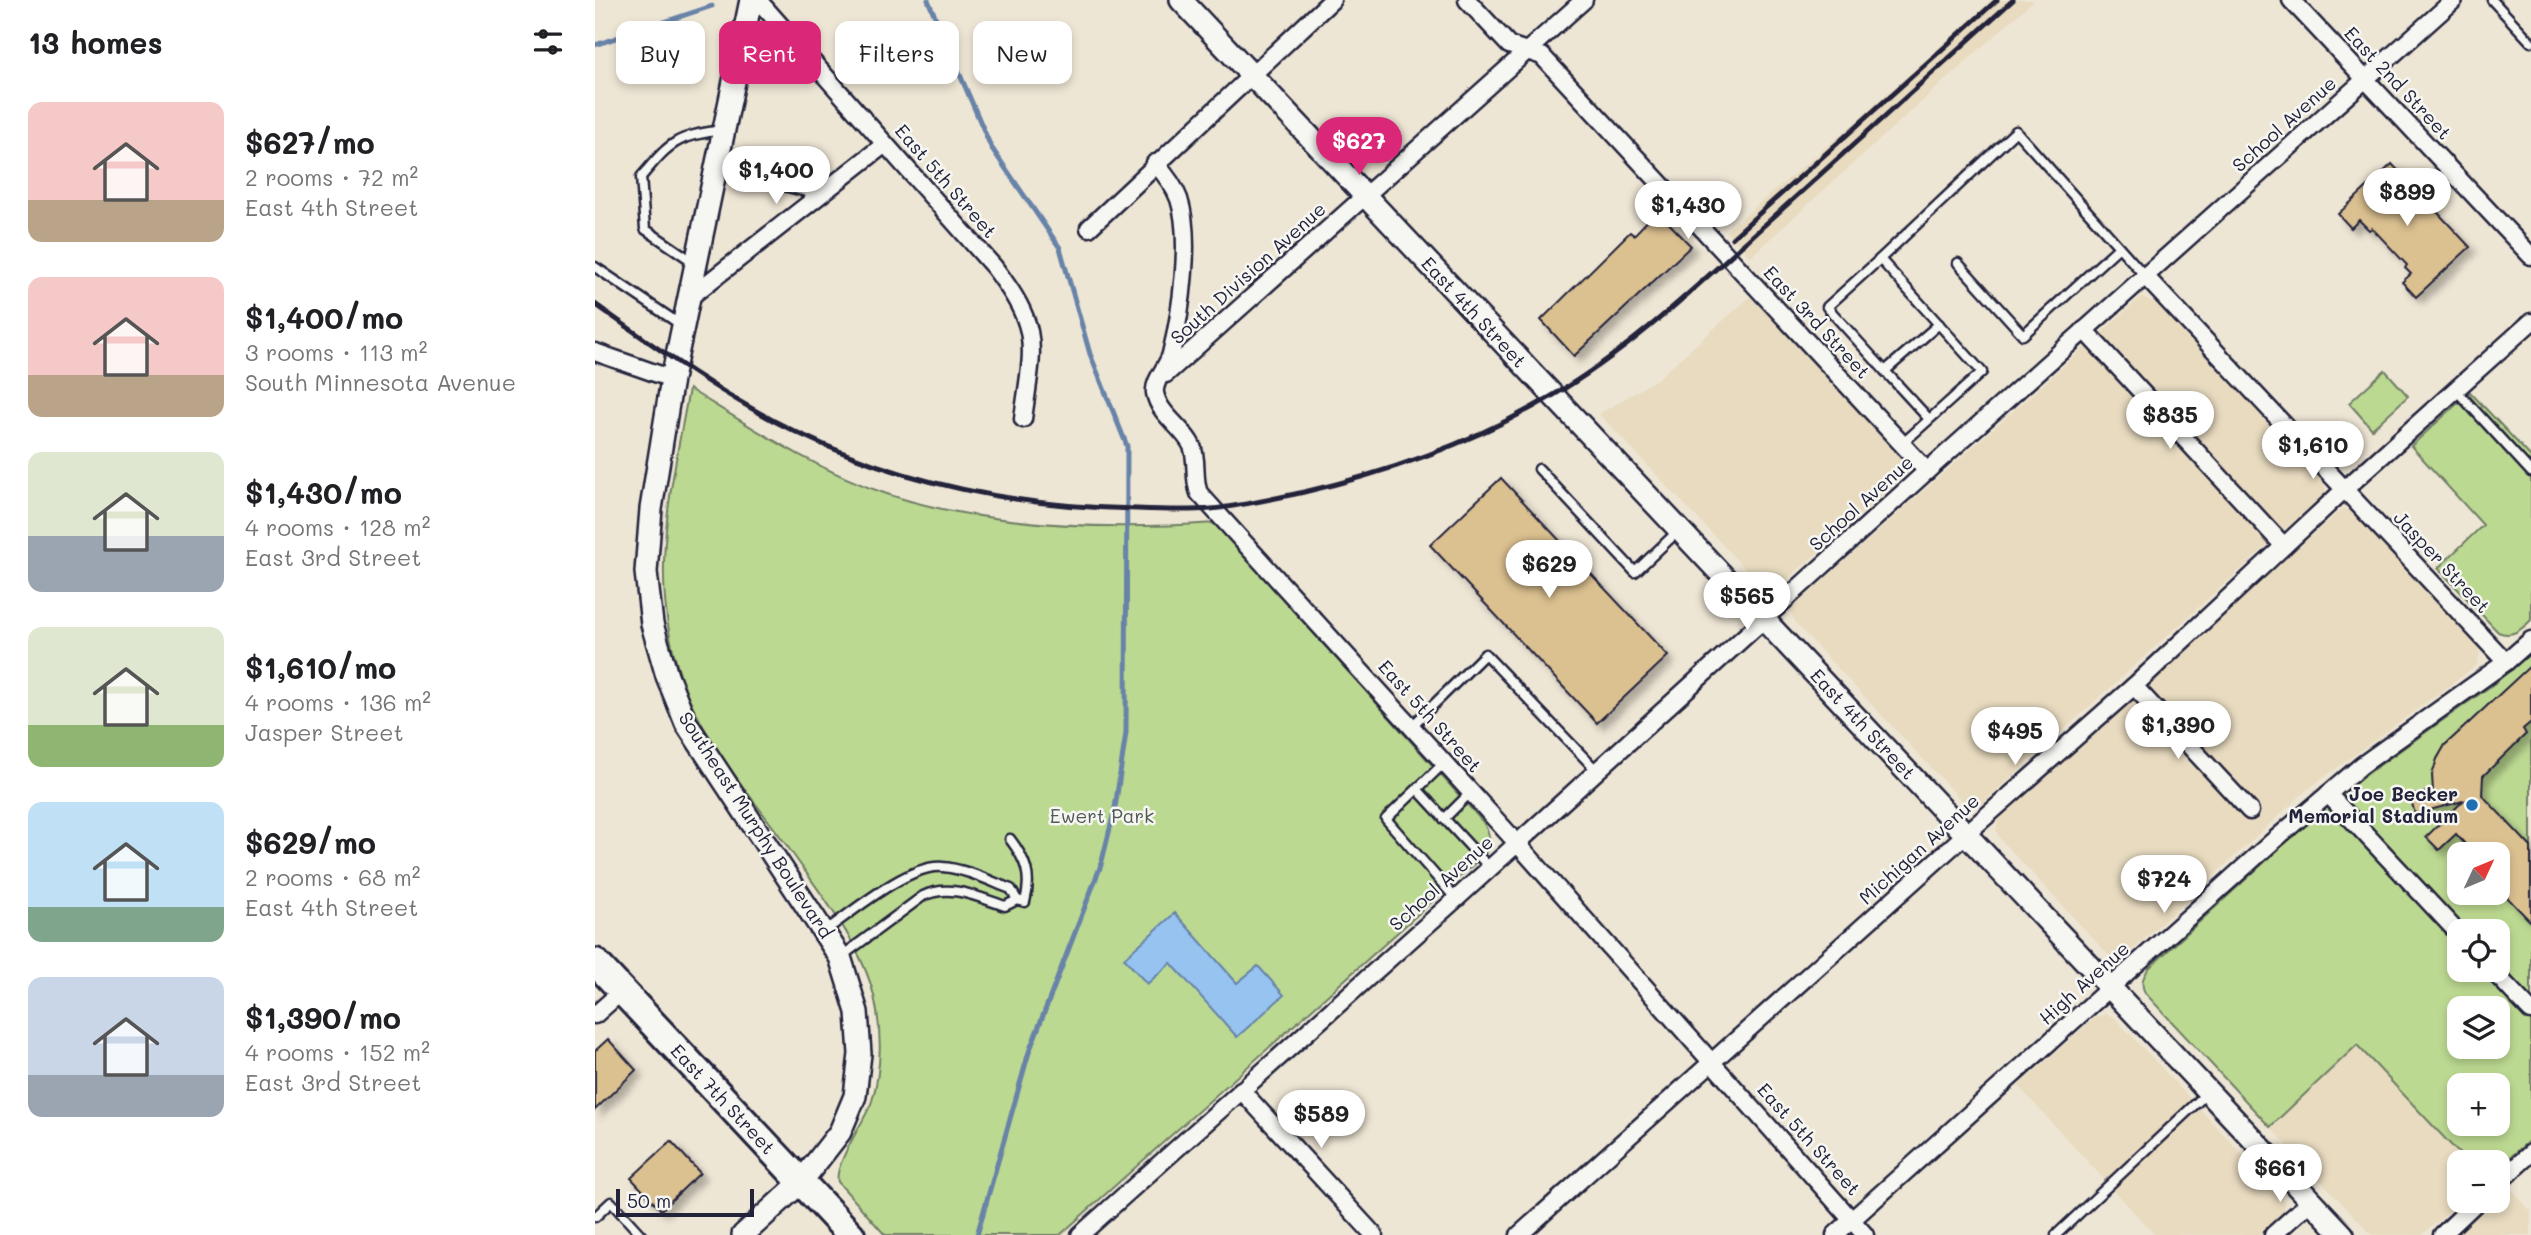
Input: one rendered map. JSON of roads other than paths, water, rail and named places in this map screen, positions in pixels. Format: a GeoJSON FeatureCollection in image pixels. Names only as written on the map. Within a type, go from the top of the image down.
{"type":"FeatureCollection","features":[{"type":"Feature","properties":{"kind":"main road","name":"East 7th Street"},"geometry":{"type":"LineString","coordinates":[[595,962],[851,1235]]}},
{"type":"Feature","properties":{"kind":"street","name":"Southeast Murphy Boulevard"},"geometry":{"type":"LineString","coordinates":[[743,1235],[801,1182],[840,1132],[855,1096],[860,1055],[857,1012],[840,957],[686,723],[667,676],[652,624],[646,572],[651,509],[672,379],[751,0]]}},
{"type":"Feature","properties":{"kind":"street","name":"East 5th Street"},"geometry":{"type":"LineString","coordinates":[[758,0],[994,267],[1024,312],[1033,341],[1023,419]]}},
{"type":"Feature","properties":{"kind":"street","name":"East 4th Street"},"geometry":{"type":"LineString","coordinates":[[1181,0],[2343,1235]]}},
{"type":"Feature","properties":{"kind":"street"},"geometry":{"type":"LineString","coordinates":[[1089,228],[1155,163],[1332,0]]}},
{"type":"Feature","properties":{"kind":"street","name":"East 3rd Street"},"geometry":{"type":"LineString","coordinates":[[1467,0],[1509,45],[1542,56],[1927,471]]}},
{"type":"Feature","properties":{"kind":"street","name":"South Division Avenue"},"geometry":{"type":"LineString","coordinates":[[1158,382],[1584,0]]}},
{"type":"Feature","properties":{"kind":"street","name":"East 2nd Street"},"geometry":{"type":"LineString","coordinates":[[2291,0],[2531,256]]}},
{"type":"Feature","properties":{"kind":"street","name":"School Avenue"},"geometry":{"type":"LineString","coordinates":[[1080,1235],[2454,0]]}},
{"type":"Feature","properties":{"kind":"street"},"geometry":{"type":"LineString","coordinates":[[690,297],[885,144]]}},
{"type":"Feature","properties":{"kind":"street"},"geometry":{"type":"LineString","coordinates":[[1155,163],[1169,179],[1178,198],[1184,229],[1183,278],[1174,342],[1169,361],[1158,382]]}},
{"type":"Feature","properties":{"kind":"street","name":"Jasper Street"},"geometry":{"type":"LineString","coordinates":[[2145,276],[2506,662]]}},
{"type":"Feature","properties":{"kind":"street","name":"Michigan Avenue"},"geometry":{"type":"LineString","coordinates":[[1519,1235],[2134,686],[2345,489],[2531,322]]}},
{"type":"Feature","properties":{"kind":"street"},"geometry":{"type":"LineString","coordinates":[[2084,330],[2284,546]]}},
{"type":"Feature","properties":{"kind":"street"},"geometry":{"type":"LineString","coordinates":[[595,352],[672,379]]}},
{"type":"Feature","properties":{"kind":"street","name":"East 5th Street"},"geometry":{"type":"LineString","coordinates":[[1158,382],[1155,390],[1157,399],[1192,446],[1196,486],[1205,500],[1517,843],[1865,1235]]}},
{"type":"Feature","properties":{"kind":"street","name":"High Avenue"},"geometry":{"type":"LineString","coordinates":[[1835,1235],[2327,794],[2362,765],[2506,662],[2531,640]]}},
{"type":"Feature","properties":{"kind":"street"},"geometry":{"type":"LineString","coordinates":[[2134,686],[2250,811]]}},
{"type":"Feature","properties":{"kind":"street"},"geometry":{"type":"LineString","coordinates":[[2327,794],[2447,921]]}},
{"type":"Feature","properties":{"kind":"street"},"geometry":{"type":"LineString","coordinates":[[2503,982],[2531,1011]]}},
{"type":"Feature","properties":{"kind":"street"},"geometry":{"type":"LineString","coordinates":[[595,1015],[622,991]]}},
{"type":"Feature","properties":{"kind":"street"},"geometry":{"type":"LineString","coordinates":[[1241,1090],[1374,1235]]}},
{"type":"Feature","properties":{"kind":"street"},"geometry":{"type":"LineString","coordinates":[[2510,1172],[2531,1153]]}},
{"type":"Feature","properties":{"kind":"street"},"geometry":{"type":"LineString","coordinates":[[2273,1235],[2311,1201]]}},
{"type":"Feature","properties":{"kind":"street"},"geometry":{"type":"LineString","coordinates":[[2442,1235],[2465,1213]]}},
{"type":"Feature","properties":{"kind":"lane"},"geometry":{"type":"LineString","coordinates":[[2492,0],[2531,42]]}},
{"type":"Feature","properties":{"kind":"lane"},"geometry":{"type":"LineString","coordinates":[[697,264],[645,229],[641,177],[661,152],[684,136],[724,130]]}},
{"type":"Feature","properties":{"kind":"lane"},"geometry":{"type":"LineString","coordinates":[[1929,419],[1827,307],[2016,131],[2145,276]]}},
{"type":"Feature","properties":{"kind":"lane"},"geometry":{"type":"LineString","coordinates":[[716,169],[819,195]]}},
{"type":"Feature","properties":{"kind":"lane"},"geometry":{"type":"LineString","coordinates":[[1958,263],[2023,335],[2119,247]]}},
{"type":"Feature","properties":{"kind":"lane"},"geometry":{"type":"LineString","coordinates":[[1880,258],[1982,372],[1902,444]]}},
{"type":"Feature","properties":{"kind":"lane"},"geometry":{"type":"LineString","coordinates":[[595,267],[684,327]]}},
{"type":"Feature","properties":{"kind":"lane"},"geometry":{"type":"LineString","coordinates":[[1885,371],[1939,324]]}},
{"type":"Feature","properties":{"kind":"lane"},"geometry":{"type":"LineString","coordinates":[[2456,390],[2531,472]]}},
{"type":"Feature","properties":{"kind":"lane"},"geometry":{"type":"LineString","coordinates":[[1539,469],[1635,572],[1679,530]]}},
{"type":"Feature","properties":{"kind":"lane"},"geometry":{"type":"LineString","coordinates":[[1411,727],[1485,653],[1597,771]]}},
{"type":"Feature","properties":{"kind":"lane"},"geometry":{"type":"LineString","coordinates":[[1444,763],[1387,818],[1456,899]]}},
{"type":"Feature","properties":{"kind":"lane"},"geometry":{"type":"LineString","coordinates":[[1418,790],[1489,867]]}},
{"type":"Feature","properties":{"kind":"lane"},"geometry":{"type":"LineString","coordinates":[[1444,818],[1471,792]]}},
{"type":"Feature","properties":{"kind":"lane"},"geometry":{"type":"LineString","coordinates":[[840,957],[923,896],[944,889],[968,893],[1005,906],[1017,900],[1025,902],[1029,879],[1020,853],[1010,839]]}},
{"type":"Feature","properties":{"kind":"lane"},"geometry":{"type":"LineString","coordinates":[[825,931],[903,878],[921,869],[940,866],[974,876],[1011,889],[1017,900]]}},
{"type":"Feature","properties":{"kind":"lane"},"geometry":{"type":"LineString","coordinates":[[968,893],[974,876]]}},
{"type":"Feature","properties":{"kind":"lane"},"geometry":{"type":"LineString","coordinates":[[2056,1235],[2209,1092]]}},
{"type":"Feature","properties":{"kind":"lane"},"geometry":{"type":"LineString","coordinates":[[595,1217],[611,1202],[641,1235]]}},
{"type":"Feature","properties":{"kind":"water"},"geometry":{"type":"Polygon","coordinates":[[[1175,913],[1237,983],[1258,966],[1284,995],[1237,1037],[1171,963],[1147,984],[1124,958],[1175,913]]]}},
{"type":"Feature","properties":{"kind":"waterway"},"geometry":{"type":"LineString","coordinates":[[928,0],[991,147],[1060,248],[1090,354],[1127,446],[1126,733],[1115,808],[1101,865],[1029,1052],[977,1235]]}},
{"type":"Feature","properties":{"kind":"waterway"},"geometry":{"type":"LineString","coordinates":[[595,45],[712,6]]}},
{"type":"Feature","properties":{"kind":"railway"},"geometry":{"type":"LineString","coordinates":[[1732,238],[1997,0]]}},
{"type":"Feature","properties":{"kind":"railway"},"geometry":{"type":"LineString","coordinates":[[595,304],[743,404],[837,450],[920,479],[962,489],[1049,503],[1146,509],[1211,509],[1300,493],[1398,466],[1461,442],[1523,413],[1582,377],[1638,336],[1692,291],[2013,0]]}},
{"type":"Feature","properties":{"kind":"place","name":"Joe Becker Memorial Stadium"},"geometry":{"type":"Point","coordinates":[2472,805]}},
{"type":"Feature","properties":{"kind":"park label","name":"Ewert Park"},"geometry":{"type":"Point","coordinates":[1102,816]}}]}
